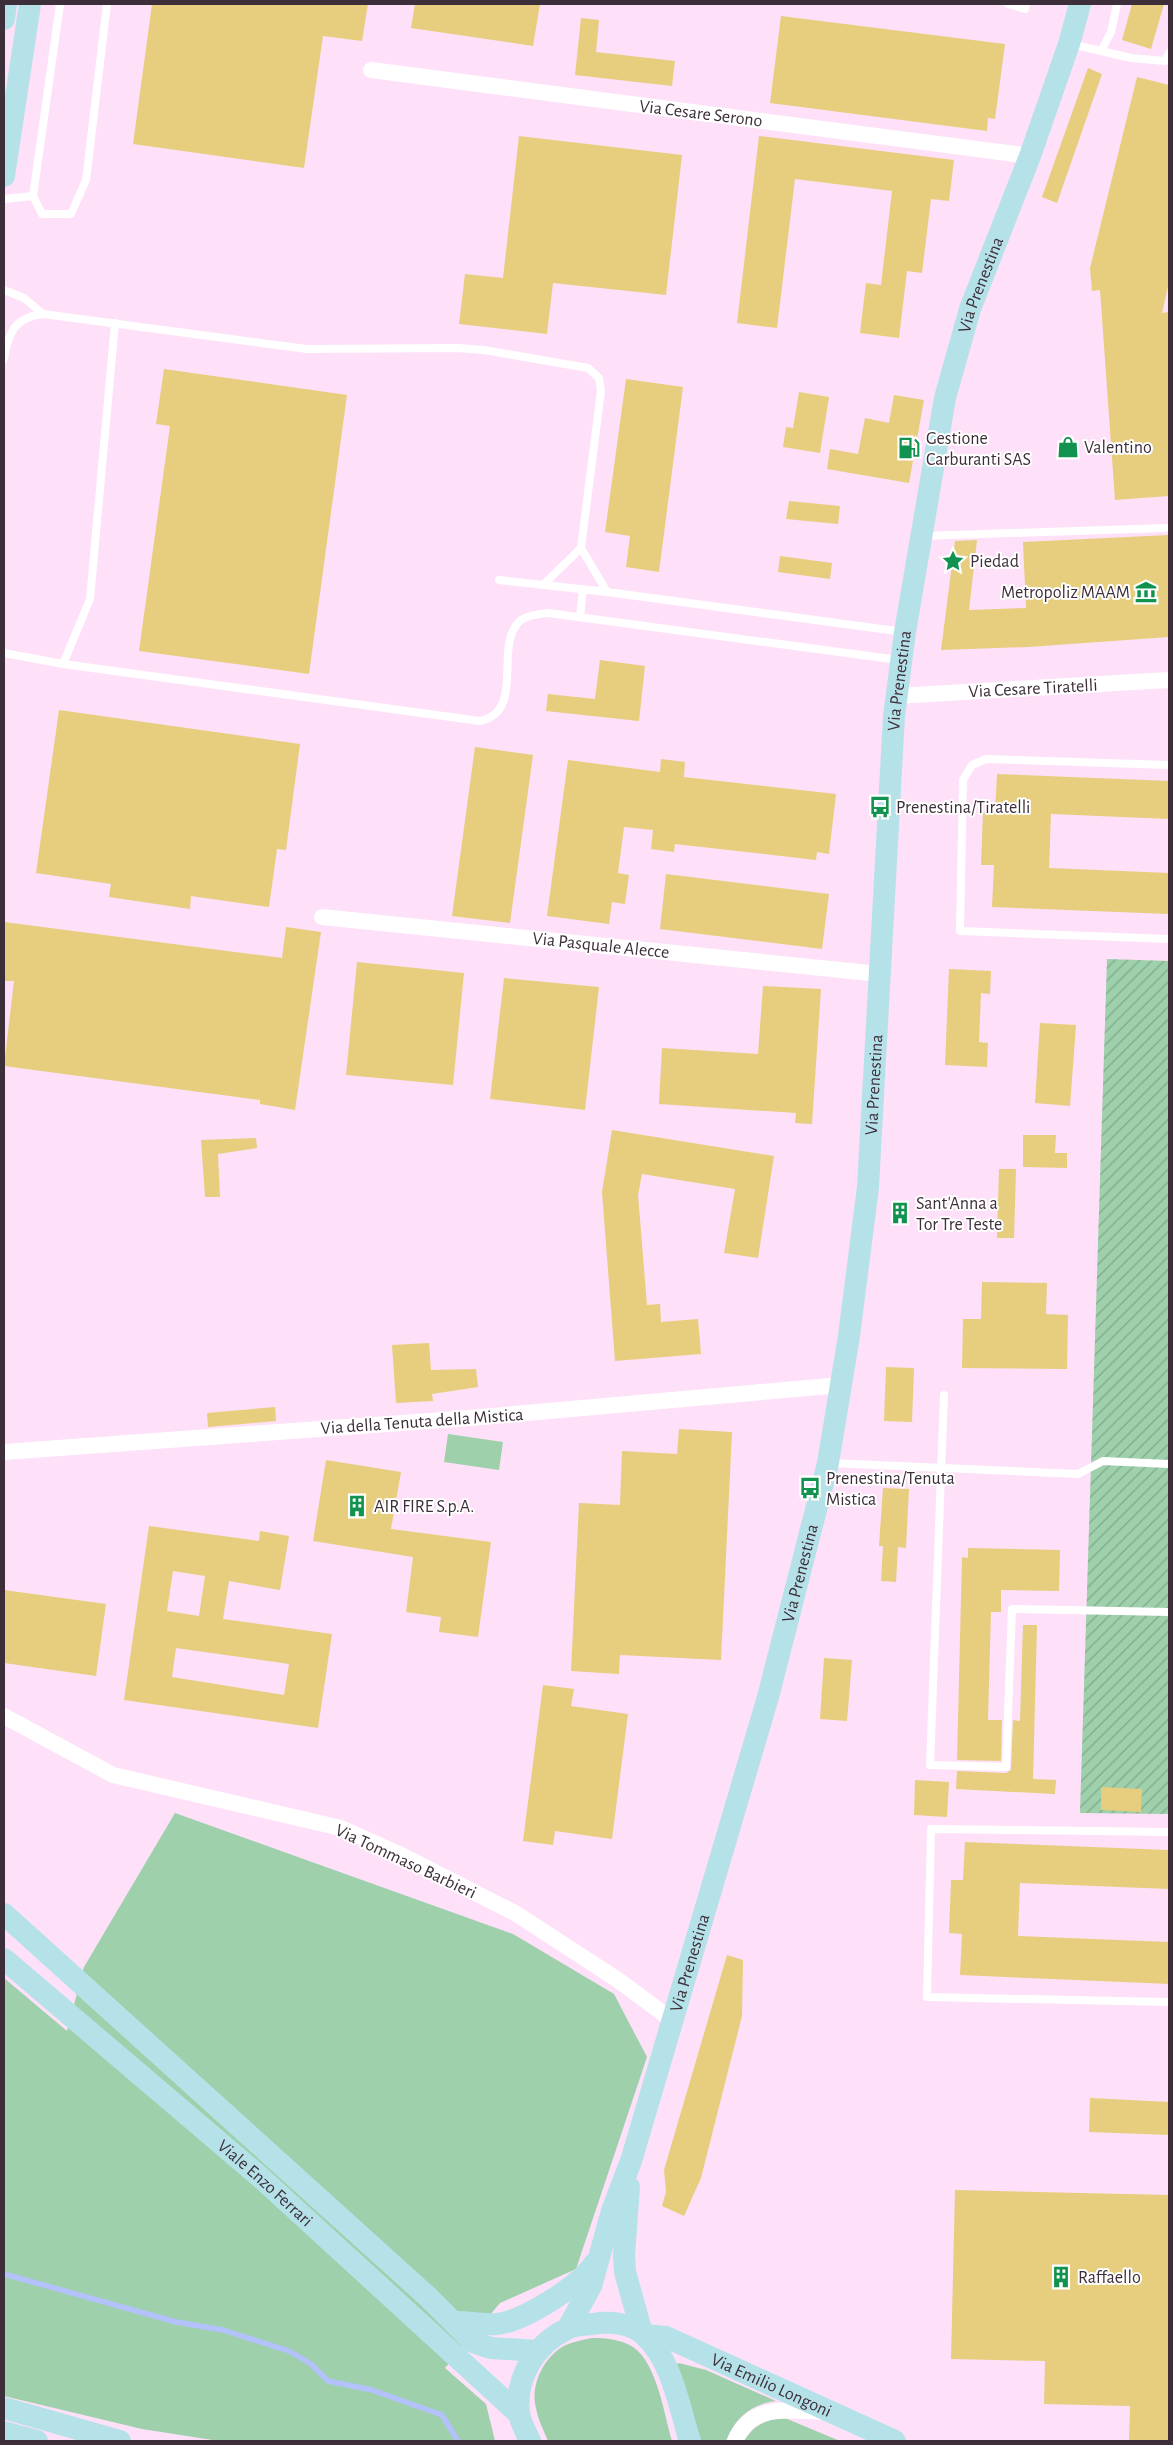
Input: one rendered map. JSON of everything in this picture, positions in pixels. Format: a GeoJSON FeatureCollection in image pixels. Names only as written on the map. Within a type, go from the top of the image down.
{"type":"FeatureCollection","features":[{"type":"Feature","properties":{"kind":"street"},"geometry":{"type":"LineString","coordinates":[[4,19],[6,4]]}},
{"type":"Feature","properties":{"kind":"street"},"geometry":{"type":"LineString","coordinates":[[4,176],[30,4]]}},
{"type":"Feature","properties":{"kind":"street","name":"Via Prenestina"},"geometry":{"type":"LineString","coordinates":[[568,2328],[591,2286],[621,2184],[631,2161],[768,1697],[828,1463],[857,1286],[868,1187],[896,696],[921,536],[945,398],[962,331],[982,275],[1030,156],[1069,44],[1080,4]]}},
{"type":"Feature","properties":{"kind":"street","name":"Via Cesare Serono"},"geometry":{"type":"LineString","coordinates":[[371,70],[1030,156]]}},
{"type":"Feature","properties":{"kind":"street","name":"Via Cesare Tiratelli"},"geometry":{"type":"LineString","coordinates":[[896,696],[1169,680]]}},
{"type":"Feature","properties":{"kind":"street","name":"Via Pasquale Alecce"},"geometry":{"type":"LineString","coordinates":[[322,917],[880,974]]}},
{"type":"Feature","properties":{"kind":"street","name":"Via della Tenuta della Mistica"},"geometry":{"type":"LineString","coordinates":[[4,1452],[470,1418],[841,1385]]}},
{"type":"Feature","properties":{"kind":"street","name":"Via Tommaso Barbieri"},"geometry":{"type":"LineString","coordinates":[[4,1716],[113,1775],[341,1828],[399,1854],[515,1913],[618,1980],[672,2020]]}},
{"type":"Feature","properties":{"kind":"street","name":"Viale Enzo Ferrari"},"geometry":{"type":"LineString","coordinates":[[4,1914],[455,2322],[467,2337],[480,2345],[496,2349],[538,2351]]}},
{"type":"Feature","properties":{"kind":"street","name":"Viale Enzo Ferrari"},"geometry":{"type":"LineString","coordinates":[[4,1959],[266,2183],[524,2432]]}},
{"type":"Feature","properties":{"kind":"street","name":"Via Prenestina"},"geometry":{"type":"LineString","coordinates":[[631,2161],[624,2255],[627,2283],[637,2309],[643,2334]]}},
{"type":"Feature","properties":{"kind":"street"},"geometry":{"type":"LineString","coordinates":[[455,2322],[496,2324],[513,2318],[561,2295],[582,2278],[598,2257]]}},
{"type":"Feature","properties":{"kind":"street","name":"Via Emilio Longoni"},"geometry":{"type":"LineString","coordinates":[[568,2328],[610,2322],[631,2327],[643,2334],[666,2338],[895,2441]]}},
{"type":"Feature","properties":{"kind":"street"},"geometry":{"type":"LineString","coordinates":[[524,2432],[519,2396],[524,2376],[538,2351],[568,2328]]}},
{"type":"Feature","properties":{"kind":"street"},"geometry":{"type":"LineString","coordinates":[[643,2334],[663,2361],[690,2441]]}},
{"type":"Feature","properties":{"kind":"street"},"geometry":{"type":"LineString","coordinates":[[4,2408],[120,2441]]}},
{"type":"Feature","properties":{"kind":"street"},"geometry":{"type":"LineString","coordinates":[[735,2441],[748,2422],[767,2412],[785,2410],[833,2413]]}},
{"type":"Feature","properties":{"kind":"street"},"geometry":{"type":"LineString","coordinates":[[4,2432],[37,2441]]}},
{"type":"Feature","properties":{"kind":"lane"},"geometry":{"type":"LineString","coordinates":[[60,4],[33,196],[42,214],[71,214],[86,180],[107,4]]}},
{"type":"Feature","properties":{"kind":"lane"},"geometry":{"type":"LineString","coordinates":[[1008,4],[1025,8],[1026,4]]}},
{"type":"Feature","properties":{"kind":"lane"},"geometry":{"type":"LineString","coordinates":[[1101,51],[1111,32],[1117,4]]}},
{"type":"Feature","properties":{"kind":"lane"},"geometry":{"type":"LineString","coordinates":[[1069,44],[1131,58],[1165,61],[1169,53]]}},
{"type":"Feature","properties":{"kind":"lane"},"geometry":{"type":"LineString","coordinates":[[4,199],[33,196]]}},
{"type":"Feature","properties":{"kind":"lane"},"geometry":{"type":"LineString","coordinates":[[4,290],[24,298],[44,314]]}},
{"type":"Feature","properties":{"kind":"lane"},"geometry":{"type":"LineString","coordinates":[[4,359],[6,346],[16,324],[32,315],[44,314],[307,349],[432,347],[484,350],[580,366],[592,370],[601,382],[601,391],[581,548],[607,592]]}},
{"type":"Feature","properties":{"kind":"lane"},"geometry":{"type":"LineString","coordinates":[[63,664],[85,616],[90,599],[115,323]]}},
{"type":"Feature","properties":{"kind":"lane"},"geometry":{"type":"LineString","coordinates":[[921,536],[1165,528]]}},
{"type":"Feature","properties":{"kind":"lane"},"geometry":{"type":"LineString","coordinates":[[543,585],[581,548]]}},
{"type":"Feature","properties":{"kind":"lane"},"geometry":{"type":"LineString","coordinates":[[499,580],[607,592],[905,632]]}},
{"type":"Feature","properties":{"kind":"lane"},"geometry":{"type":"LineString","coordinates":[[580,617],[583,589]]}},
{"type":"Feature","properties":{"kind":"lane"},"geometry":{"type":"LineString","coordinates":[[4,653],[63,664],[480,721],[494,716],[500,711],[503,703],[512,636],[519,622],[532,616],[548,613],[901,660]]}},
{"type":"Feature","properties":{"kind":"lane"},"geometry":{"type":"LineString","coordinates":[[1169,765],[986,759],[972,765],[963,780],[960,932],[1169,938]]}},
{"type":"Feature","properties":{"kind":"lane"},"geometry":{"type":"LineString","coordinates":[[944,1394],[930,1765],[1006,1767],[1012,1609],[1169,1612]]}},
{"type":"Feature","properties":{"kind":"lane"},"geometry":{"type":"LineString","coordinates":[[828,1463],[1078,1474],[1103,1461],[1169,1464]]}},
{"type":"Feature","properties":{"kind":"lane"},"geometry":{"type":"LineString","coordinates":[[1169,1832],[931,1829],[927,1997],[1169,2002]]}},
{"type":"Feature","properties":{"kind":"green space"},"geometry":{"type":"Polygon","coordinates":[[[1107,959],[1169,961],[1169,1814],[1080,1813],[1107,959]]]}},
{"type":"Feature","properties":{"kind":"green space"},"geometry":{"type":"Polygon","coordinates":[[[448,1434],[503,1442],[499,1470],[444,1462],[448,1434]]]}},
{"type":"Feature","properties":{"kind":"green space"},"geometry":{"type":"Polygon","coordinates":[[[175,1813],[513,1934],[614,1994],[647,2057],[576,2269],[500,2303],[445,2368],[486,2404],[495,2441],[219,2441],[142,2429],[4,2396],[4,1978],[67,2031],[84,1967],[175,1813]]]}},
{"type":"Feature","properties":{"kind":"green space"},"geometry":{"type":"Polygon","coordinates":[[[592,2338],[623,2342],[633,2347],[641,2355],[648,2365],[659,2390],[672,2441],[548,2441],[538,2417],[535,2400],[535,2391],[540,2374],[549,2358],[562,2347],[573,2342],[592,2338]]]}},
{"type":"Feature","properties":{"kind":"green space"},"geometry":{"type":"Polygon","coordinates":[[[679,2363],[706,2370],[776,2401],[759,2405],[745,2414],[734,2425],[726,2441],[700,2441],[676,2365],[679,2363]]]}},
{"type":"Feature","properties":{"kind":"green space"},"geometry":{"type":"Polygon","coordinates":[[[778,2418],[785,2418],[840,2441],[744,2441],[758,2426],[778,2418]]]}},
{"type":"Feature","properties":{"kind":"building"},"geometry":{"type":"Polygon","coordinates":[[[152,4],[368,4],[362,41],[323,36],[304,168],[133,144],[152,4]]]}},
{"type":"Feature","properties":{"kind":"building"},"geometry":{"type":"Polygon","coordinates":[[[415,4],[540,4],[533,46],[411,28],[415,4]]]}},
{"type":"Feature","properties":{"kind":"building"},"geometry":{"type":"Polygon","coordinates":[[[1132,4],[1164,4],[1151,49],[1122,40],[1132,4]]]}},
{"type":"Feature","properties":{"kind":"building"},"geometry":{"type":"Polygon","coordinates":[[[781,16],[1005,44],[995,119],[988,118],[987,131],[770,103],[781,16]]]}},
{"type":"Feature","properties":{"kind":"building"},"geometry":{"type":"Polygon","coordinates":[[[581,18],[599,20],[596,52],[675,61],[672,86],[575,75],[581,18]]]}},
{"type":"Feature","properties":{"kind":"building"},"geometry":{"type":"Polygon","coordinates":[[[1088,68],[1102,74],[1057,203],[1042,197],[1088,68]]]}},
{"type":"Feature","properties":{"kind":"building"},"geometry":{"type":"Polygon","coordinates":[[[1137,77],[1169,85],[1169,282],[1162,313],[1169,312],[1169,496],[1115,500],[1100,290],[1092,291],[1090,268],[1137,77]]]}},
{"type":"Feature","properties":{"kind":"building"},"geometry":{"type":"Polygon","coordinates":[[[519,136],[682,155],[666,295],[553,283],[547,334],[459,324],[465,274],[503,278],[519,136]]]}},
{"type":"Feature","properties":{"kind":"building"},"geometry":{"type":"Polygon","coordinates":[[[759,136],[954,160],[949,201],[931,199],[922,273],[907,271],[899,338],[860,333],[866,283],[881,285],[892,191],[795,179],[777,328],[737,323],[759,136]]]}},
{"type":"Feature","properties":{"kind":"building"},"geometry":{"type":"Polygon","coordinates":[[[164,369],[347,395],[309,674],[139,651],[170,426],[156,424],[164,369]]]}},
{"type":"Feature","properties":{"kind":"building"},"geometry":{"type":"Polygon","coordinates":[[[626,379],[683,387],[659,572],[626,567],[630,536],[605,532],[626,379]]]}},
{"type":"Feature","properties":{"kind":"building"},"geometry":{"type":"Polygon","coordinates":[[[799,392],[829,397],[820,453],[783,447],[786,427],[793,428],[799,392]]]}},
{"type":"Feature","properties":{"kind":"building"},"geometry":{"type":"Polygon","coordinates":[[[894,395],[924,400],[909,483],[827,469],[830,449],[858,454],[865,418],[889,423],[894,395]]]}},
{"type":"Feature","properties":{"kind":"building"},"geometry":{"type":"Polygon","coordinates":[[[789,501],[840,506],[838,524],[786,519],[789,501]]]}},
{"type":"Feature","properties":{"kind":"building"},"geometry":{"type":"Polygon","coordinates":[[[1169,535],[1169,637],[1028,647],[941,650],[955,541],[977,540],[969,610],[1026,608],[1023,542],[1169,535]]]}},
{"type":"Feature","properties":{"kind":"building"},"geometry":{"type":"Polygon","coordinates":[[[780,556],[832,563],[830,579],[778,572],[780,556]]]}},
{"type":"Feature","properties":{"kind":"building"},"geometry":{"type":"Polygon","coordinates":[[[600,660],[645,666],[639,721],[546,711],[548,694],[595,699],[600,660]]]}},
{"type":"Feature","properties":{"kind":"building"},"geometry":{"type":"Polygon","coordinates":[[[59,710],[300,744],[286,850],[277,849],[269,907],[191,896],[190,909],[109,897],[111,884],[36,873],[59,710]]]}},
{"type":"Feature","properties":{"kind":"building"},"geometry":{"type":"Polygon","coordinates":[[[475,747],[533,755],[510,923],[452,916],[475,747]]]}},
{"type":"Feature","properties":{"kind":"building"},"geometry":{"type":"Polygon","coordinates":[[[661,759],[685,762],[684,777],[836,794],[829,854],[817,852],[816,860],[675,844],[674,852],[651,849],[653,830],[624,827],[618,873],[629,875],[625,904],[612,902],[609,924],[547,916],[568,760],[660,772],[661,759]]]}},
{"type":"Feature","properties":{"kind":"building"},"geometry":{"type":"Polygon","coordinates":[[[997,774],[1169,781],[1169,819],[1051,814],[1049,868],[1169,873],[1169,914],[992,907],[994,865],[981,865],[983,812],[995,812],[997,774]]]}},
{"type":"Feature","properties":{"kind":"building"},"geometry":{"type":"Polygon","coordinates":[[[666,874],[829,894],[822,949],[660,929],[666,874]]]}},
{"type":"Feature","properties":{"kind":"building"},"geometry":{"type":"Polygon","coordinates":[[[4,922],[282,958],[286,927],[321,932],[295,1110],[260,1104],[260,1100],[4,1066],[14,981],[4,981],[4,922]]]}},
{"type":"Feature","properties":{"kind":"building"},"geometry":{"type":"Polygon","coordinates":[[[357,962],[464,973],[453,1085],[346,1075],[357,962]]]}},
{"type":"Feature","properties":{"kind":"building"},"geometry":{"type":"Polygon","coordinates":[[[949,969],[991,971],[990,994],[981,993],[979,1042],[988,1043],[987,1067],[945,1065],[949,969]]]}},
{"type":"Feature","properties":{"kind":"building"},"geometry":{"type":"Polygon","coordinates":[[[504,978],[599,987],[585,1110],[490,1099],[504,978]]]}},
{"type":"Feature","properties":{"kind":"building"},"geometry":{"type":"Polygon","coordinates":[[[763,986],[821,989],[812,1124],[795,1123],[796,1113],[659,1104],[662,1048],[758,1054],[763,986]]]}},
{"type":"Feature","properties":{"kind":"building"},"geometry":{"type":"Polygon","coordinates":[[[1040,1023],[1076,1025],[1070,1106],[1035,1103],[1040,1023]]]}},
{"type":"Feature","properties":{"kind":"building"},"geometry":{"type":"Polygon","coordinates":[[[612,1130],[774,1156],[758,1258],[724,1253],[735,1189],[642,1174],[638,1195],[647,1305],[660,1304],[661,1322],[698,1319],[701,1354],[615,1361],[602,1192],[612,1130]]]}},
{"type":"Feature","properties":{"kind":"building"},"geometry":{"type":"Polygon","coordinates":[[[1023,1135],[1056,1135],[1055,1153],[1067,1153],[1067,1168],[1023,1167],[1023,1135]]]}},
{"type":"Feature","properties":{"kind":"building"},"geometry":{"type":"Polygon","coordinates":[[[256,1138],[257,1148],[218,1154],[220,1197],[205,1197],[201,1140],[256,1138]]]}},
{"type":"Feature","properties":{"kind":"building"},"geometry":{"type":"Polygon","coordinates":[[[999,1169],[1016,1169],[1014,1238],[997,1238],[999,1169]]]}},
{"type":"Feature","properties":{"kind":"building","name":"Sant'Anna a Tor Tre Teste"},"geometry":{"type":"Polygon","coordinates":[[[892,1203],[909,1205],[907,1222],[891,1220],[892,1203]]]}},
{"type":"Feature","properties":{"kind":"building"},"geometry":{"type":"Polygon","coordinates":[[[982,1282],[1047,1283],[1046,1314],[1068,1315],[1067,1369],[962,1368],[963,1319],[981,1319],[982,1282]]]}},
{"type":"Feature","properties":{"kind":"building"},"geometry":{"type":"Polygon","coordinates":[[[429,1343],[431,1370],[476,1369],[478,1387],[432,1394],[433,1401],[396,1403],[392,1345],[429,1343]]]}},
{"type":"Feature","properties":{"kind":"building"},"geometry":{"type":"Polygon","coordinates":[[[886,1367],[914,1368],[912,1422],[884,1421],[886,1367]]]}},
{"type":"Feature","properties":{"kind":"building"},"geometry":{"type":"Polygon","coordinates":[[[275,1407],[276,1421],[208,1427],[207,1413],[275,1407]]]}},
{"type":"Feature","properties":{"kind":"building"},"geometry":{"type":"Polygon","coordinates":[[[679,1429],[732,1432],[721,1660],[620,1655],[619,1674],[571,1671],[579,1503],[620,1505],[622,1451],[677,1454],[679,1429]]]}},
{"type":"Feature","properties":{"kind":"building"},"geometry":{"type":"Polygon","coordinates":[[[326,1460],[401,1472],[391,1529],[491,1542],[478,1637],[439,1632],[441,1617],[406,1612],[413,1557],[313,1541],[326,1460]]]}},
{"type":"Feature","properties":{"kind":"building"},"geometry":{"type":"Polygon","coordinates":[[[883,1488],[909,1489],[906,1548],[898,1547],[896,1582],[881,1581],[883,1546],[879,1546],[883,1488]]]}},
{"type":"Feature","properties":{"kind":"building"},"geometry":{"type":"Polygon","coordinates":[[[149,1526],[259,1541],[260,1531],[289,1536],[280,1590],[229,1581],[223,1619],[332,1634],[318,1728],[124,1700],[149,1526]],[[173,1571],[167,1611],[199,1616],[205,1576],[173,1571]],[[176,1648],[172,1677],[284,1695],[289,1664],[176,1648]]]}},
{"type":"Feature","properties":{"kind":"building"},"geometry":{"type":"Polygon","coordinates":[[[968,1548],[1060,1550],[1059,1591],[1001,1590],[1001,1612],[991,1612],[988,1720],[1002,1720],[1001,1761],[957,1760],[962,1557],[968,1558],[968,1548]]]}},
{"type":"Feature","properties":{"kind":"building"},"geometry":{"type":"Polygon","coordinates":[[[4,1590],[106,1604],[96,1676],[4,1663],[4,1590]]]}},
{"type":"Feature","properties":{"kind":"building"},"geometry":{"type":"Polygon","coordinates":[[[1023,1625],[1037,1625],[1033,1779],[1056,1780],[1055,1794],[956,1789],[957,1771],[1006,1773],[1011,1770],[1013,1720],[1020,1721],[1023,1625]]]}},
{"type":"Feature","properties":{"kind":"building"},"geometry":{"type":"Polygon","coordinates":[[[824,1658],[852,1660],[847,1721],[820,1719],[824,1658]]]}},
{"type":"Feature","properties":{"kind":"building"},"geometry":{"type":"Polygon","coordinates":[[[543,1685],[574,1689],[571,1706],[628,1714],[612,1839],[555,1831],[553,1845],[523,1841],[543,1685]]]}},
{"type":"Feature","properties":{"kind":"building"},"geometry":{"type":"Polygon","coordinates":[[[915,1780],[949,1782],[947,1817],[914,1815],[915,1780]]]}},
{"type":"Feature","properties":{"kind":"building"},"geometry":{"type":"Polygon","coordinates":[[[1101,1787],[1142,1789],[1141,1812],[1101,1810],[1101,1787]]]}},
{"type":"Feature","properties":{"kind":"building"},"geometry":{"type":"Polygon","coordinates":[[[965,1842],[1169,1850],[1169,1889],[1020,1883],[1018,1936],[1169,1942],[1169,1984],[960,1975],[962,1934],[949,1933],[951,1880],[963,1880],[965,1842]]]}},
{"type":"Feature","properties":{"kind":"building"},"geometry":{"type":"Polygon","coordinates":[[[727,1955],[743,1960],[742,2016],[701,2178],[684,2216],[662,2206],[666,2192],[664,2170],[727,1955]]]}},
{"type":"Feature","properties":{"kind":"building"},"geometry":{"type":"Polygon","coordinates":[[[1090,2098],[1169,2102],[1169,2135],[1089,2132],[1090,2098]]]}},
{"type":"Feature","properties":{"kind":"building","name":"Raffaello"},"geometry":{"type":"Polygon","coordinates":[[[955,2190],[1169,2195],[1169,2441],[1129,2441],[1130,2406],[1044,2404],[1045,2361],[951,2359],[955,2190]]]}},
{"type":"Feature","properties":{"kind":"waterway"},"geometry":{"type":"LineString","coordinates":[[4,2274],[176,2322],[223,2330],[289,2351],[311,2364],[328,2381],[372,2390],[442,2415],[458,2441]]}},
{"type":"Feature","properties":{"kind":"place","name":"Valentino"},"geometry":{"type":"Point","coordinates":[1068,447]}},
{"type":"Feature","properties":{"kind":"place","name":"Gestione Carburanti SAS"},"geometry":{"type":"Point","coordinates":[909,448]}},
{"type":"Feature","properties":{"kind":"place","name":"Piedad"},"geometry":{"type":"Point","coordinates":[953,561]}},
{"type":"Feature","properties":{"kind":"place","name":"Metropoliz MAAM"},"geometry":{"type":"Point","coordinates":[1146,592]}},
{"type":"Feature","properties":{"kind":"place","name":"Prenestina/Tiratelli"},"geometry":{"type":"Point","coordinates":[880,807]}},
{"type":"Feature","properties":{"kind":"place","name":"Sant'Anna a Tor Tre Teste"},"geometry":{"type":"Point","coordinates":[900,1213]}},
{"type":"Feature","properties":{"kind":"place","name":"Prenestina/Tenuta Mistica"},"geometry":{"type":"Point","coordinates":[810,1488]}},
{"type":"Feature","properties":{"kind":"place","name":"AIR FIRE S.p.A."},"geometry":{"type":"Point","coordinates":[357,1506]}},
{"type":"Feature","properties":{"kind":"place","name":"Raffaello"},"geometry":{"type":"Point","coordinates":[1061,2277]}}]}
